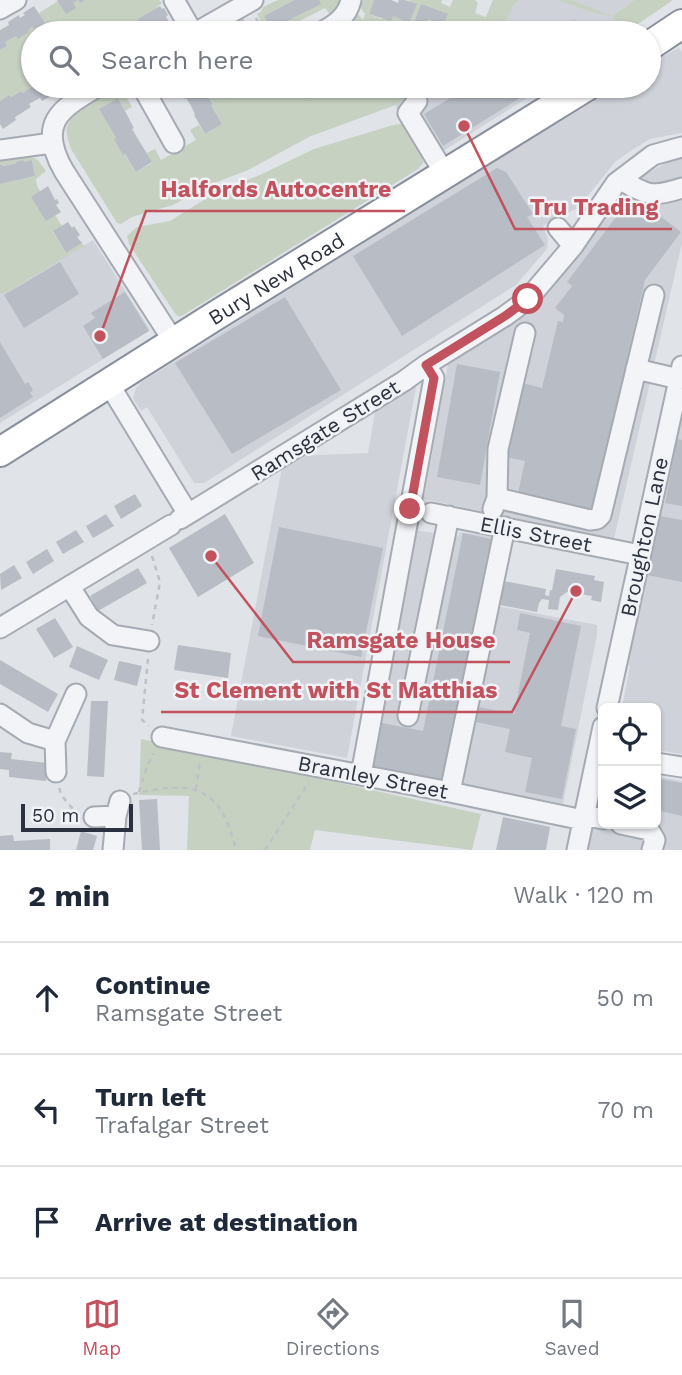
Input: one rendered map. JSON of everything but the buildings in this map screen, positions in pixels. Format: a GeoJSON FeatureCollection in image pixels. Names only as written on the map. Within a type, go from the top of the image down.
{"type":"FeatureCollection","features":[{"type":"Feature","properties":{"kind":"highway"},"geometry":{"type":"LineString","coordinates":[[661,38],[682,24]]}},
{"type":"Feature","properties":{"kind":"highway","name":"Bury New Road"},"geometry":{"type":"LineString","coordinates":[[0,452],[568,98]]}},
{"type":"Feature","properties":{"kind":"street"},"geometry":{"type":"LineString","coordinates":[[0,9],[16,0]]}},
{"type":"Feature","properties":{"kind":"street"},"geometry":{"type":"LineString","coordinates":[[174,0],[187,21]]}},
{"type":"Feature","properties":{"kind":"street"},"geometry":{"type":"LineString","coordinates":[[338,21],[349,9],[351,0]]}},
{"type":"Feature","properties":{"kind":"street"},"geometry":{"type":"LineString","coordinates":[[219,21],[252,5]]}},
{"type":"Feature","properties":{"kind":"street"},"geometry":{"type":"LineString","coordinates":[[80,98],[62,110],[53,126],[52,143],[57,160],[174,342]]}},
{"type":"Feature","properties":{"kind":"street"},"geometry":{"type":"LineString","coordinates":[[149,98],[174,143]]}},
{"type":"Feature","properties":{"kind":"street"},"geometry":{"type":"LineString","coordinates":[[417,101],[408,113],[444,174]]}},
{"type":"Feature","properties":{"kind":"street"},"geometry":{"type":"LineString","coordinates":[[0,150],[52,143]]}},
{"type":"Feature","properties":{"kind":"street","name":"Ramsgate Street"},"geometry":{"type":"LineString","coordinates":[[0,628],[404,381],[505,316],[528,299],[573,246],[617,183],[653,155],[682,147]]}},
{"type":"Feature","properties":{"kind":"street"},"geometry":{"type":"LineString","coordinates":[[621,180],[644,194],[664,194],[682,188]]}},
{"type":"Feature","properties":{"kind":"street"},"geometry":{"type":"LineString","coordinates":[[558,228],[573,246]]}},
{"type":"Feature","properties":{"kind":"street"},"geometry":{"type":"LineString","coordinates":[[497,498],[590,520],[597,519],[601,514],[654,295]]}},
{"type":"Feature","properties":{"kind":"street"},"geometry":{"type":"LineString","coordinates":[[450,792],[497,525],[498,449],[525,333]]}},
{"type":"Feature","properties":{"kind":"street"},"geometry":{"type":"LineString","coordinates":[[362,775],[434,378],[426,365]]}},
{"type":"Feature","properties":{"kind":"street"},"geometry":{"type":"LineString","coordinates":[[636,369],[681,372]]}},
{"type":"Feature","properties":{"kind":"street","name":"Broughton Lane"},"geometry":{"type":"LineString","coordinates":[[608,703],[681,372]]}},
{"type":"Feature","properties":{"kind":"street"},"geometry":{"type":"LineString","coordinates":[[109,384],[180,519]]}},
{"type":"Feature","properties":{"kind":"street","name":"Ellis Street"},"geometry":{"type":"LineString","coordinates":[[408,716],[440,515],[640,555]]}},
{"type":"Feature","properties":{"kind":"street"},"geometry":{"type":"LineString","coordinates":[[70,587],[89,617],[113,635],[149,641]]}},
{"type":"Feature","properties":{"kind":"street"},"geometry":{"type":"LineString","coordinates":[[57,772],[55,741],[76,694]]}},
{"type":"Feature","properties":{"kind":"street"},"geometry":{"type":"LineString","coordinates":[[0,714],[28,733],[55,741]]}},
{"type":"Feature","properties":{"kind":"street","name":"Bramley Street"},"geometry":{"type":"LineString","coordinates":[[162,737],[590,818]]}},
{"type":"Feature","properties":{"kind":"street"},"geometry":{"type":"LineString","coordinates":[[661,764],[682,767]]}},
{"type":"Feature","properties":{"kind":"street"},"geometry":{"type":"LineString","coordinates":[[577,850],[590,818],[599,766]]}},
{"type":"Feature","properties":{"kind":"street"},"geometry":{"type":"LineString","coordinates":[[94,817],[118,808],[113,850]]}},
{"type":"Feature","properties":{"kind":"street"},"geometry":{"type":"LineString","coordinates":[[641,829],[649,831],[655,840],[652,850]]}},
{"type":"Feature","properties":{"kind":"path"},"geometry":{"type":"LineString","coordinates":[[139,792],[147,766],[162,737],[142,720],[149,641],[160,582],[146,539]]}},
{"type":"Feature","properties":{"kind":"path"},"geometry":{"type":"LineString","coordinates":[[196,789],[202,745]]}},
{"type":"Feature","properties":{"kind":"path"},"geometry":{"type":"LineString","coordinates":[[265,850],[305,790],[316,766]]}},
{"type":"Feature","properties":{"kind":"path"},"geometry":{"type":"LineString","coordinates":[[57,772],[56,781],[68,804],[77,814],[94,817]]}},
{"type":"Feature","properties":{"kind":"path"},"geometry":{"type":"LineString","coordinates":[[118,808],[131,794],[139,792],[173,787],[196,789],[211,797],[220,808],[236,850]]}},
{"type":"Feature","properties":{"kind":"shaded area"},"geometry":{"type":"Polygon","coordinates":[[[493,0],[634,0],[612,16],[615,21],[481,21],[486,17],[493,0]]]}},
{"type":"Feature","properties":{"kind":"shaded area"},"geometry":{"type":"Polygon","coordinates":[[[679,48],[682,52],[682,133],[650,139],[629,152],[615,162],[578,208],[561,213],[543,226],[548,239],[547,249],[516,285],[204,483],[194,483],[147,407],[141,411],[133,398],[136,388],[142,382],[594,98],[661,98],[661,57],[679,48]]]}},
{"type":"Feature","properties":{"kind":"shaded area"},"geometry":{"type":"Polygon","coordinates":[[[392,98],[527,98],[424,163],[392,98]]]}},
{"type":"Feature","properties":{"kind":"shaded area"},"geometry":{"type":"Polygon","coordinates":[[[682,159],[682,243],[614,539],[424,499],[449,358],[536,304],[624,194],[641,177],[672,160],[682,159]]]}},
{"type":"Feature","properties":{"kind":"shaded area"},"geometry":{"type":"Polygon","coordinates":[[[93,240],[150,330],[0,423],[0,292],[31,278],[93,240]]]}},
{"type":"Feature","properties":{"kind":"shaded area"},"geometry":{"type":"Polygon","coordinates":[[[417,382],[347,758],[231,736],[283,462],[293,456],[368,453],[376,406],[417,382]]]}},
{"type":"Feature","properties":{"kind":"shaded area"},"geometry":{"type":"Polygon","coordinates":[[[682,388],[682,754],[661,751],[661,703],[623,703],[630,666],[623,657],[682,388]]]}},
{"type":"Feature","properties":{"kind":"shaded area"},"geometry":{"type":"Polygon","coordinates":[[[415,530],[458,537],[460,532],[492,537],[443,782],[371,768],[415,530]]]}},
{"type":"Feature","properties":{"kind":"shaded area"},"geometry":{"type":"Polygon","coordinates":[[[497,606],[597,625],[563,804],[463,784],[497,606]]]}},
{"type":"Feature","properties":{"kind":"shaded area"},"geometry":{"type":"Polygon","coordinates":[[[661,777],[682,781],[682,850],[583,850],[598,783],[598,829],[661,829],[661,777]]]}},
{"type":"Feature","properties":{"kind":"green space"},"geometry":{"type":"Polygon","coordinates":[[[78,0],[80,3],[85,0],[159,0],[162,3],[139,21],[43,21],[39,13],[58,1],[73,3],[78,0]]]}},
{"type":"Feature","properties":{"kind":"green space"},"geometry":{"type":"Polygon","coordinates":[[[278,0],[294,0],[264,16],[267,21],[261,21],[257,14],[263,7],[278,0]]]}},
{"type":"Feature","properties":{"kind":"green space"},"geometry":{"type":"Polygon","coordinates":[[[319,0],[340,0],[333,14],[325,8],[300,21],[286,21],[319,0]]]}},
{"type":"Feature","properties":{"kind":"green space"},"geometry":{"type":"Polygon","coordinates":[[[363,0],[374,0],[369,14],[381,19],[393,16],[404,21],[355,21],[357,13],[363,20],[365,14],[360,7],[363,0]]]}},
{"type":"Feature","properties":{"kind":"green space"},"geometry":{"type":"Polygon","coordinates":[[[408,0],[442,0],[441,3],[450,7],[453,0],[475,0],[478,3],[475,13],[486,17],[493,0],[520,0],[514,4],[506,21],[410,21],[416,5],[408,0]]]}},
{"type":"Feature","properties":{"kind":"green space"},"geometry":{"type":"Polygon","coordinates":[[[557,0],[572,0],[612,16],[595,13],[557,0]]]}},
{"type":"Feature","properties":{"kind":"green space"},"geometry":{"type":"Polygon","coordinates":[[[634,0],[673,0],[642,21],[615,21],[612,16],[634,0]]]}},
{"type":"Feature","properties":{"kind":"green space"},"geometry":{"type":"Polygon","coordinates":[[[21,33],[21,91],[0,101],[0,50],[7,46],[5,42],[21,33]]]}},
{"type":"Feature","properties":{"kind":"green space"},"geometry":{"type":"Polygon","coordinates":[[[101,98],[118,98],[99,109],[136,172],[152,163],[147,153],[155,149],[161,160],[196,140],[190,130],[199,125],[205,134],[222,124],[211,105],[213,103],[209,98],[406,98],[393,106],[311,136],[248,170],[212,184],[173,205],[132,217],[121,224],[117,223],[71,149],[66,132],[70,121],[82,109],[101,98]]]}},
{"type":"Feature","properties":{"kind":"green space"},"geometry":{"type":"Polygon","coordinates":[[[118,98],[127,98],[132,107],[125,111],[118,98]]]}},
{"type":"Feature","properties":{"kind":"green space"},"geometry":{"type":"Polygon","coordinates":[[[405,123],[422,158],[423,163],[418,169],[180,317],[176,315],[129,244],[127,236],[137,227],[170,221],[218,191],[260,175],[314,149],[405,123]]]}},
{"type":"Feature","properties":{"kind":"green space"},"geometry":{"type":"Polygon","coordinates":[[[29,156],[38,160],[46,171],[36,179],[37,186],[62,226],[53,232],[66,253],[82,243],[84,246],[6,293],[0,293],[0,184],[35,176],[32,160],[3,166],[0,161],[29,156]]]}},
{"type":"Feature","properties":{"kind":"green space"},"geometry":{"type":"Polygon","coordinates":[[[141,739],[481,814],[472,850],[315,830],[310,850],[187,850],[189,796],[139,795],[141,739]]]}},
{"type":"Feature","properties":{"kind":"place","name":"Tru Trading"},"geometry":{"type":"Point","coordinates":[464,126]}},
{"type":"Feature","properties":{"kind":"place","name":"Halfords Autocentre"},"geometry":{"type":"Point","coordinates":[100,336]}},
{"type":"Feature","properties":{"kind":"place","name":"Ramsgate House"},"geometry":{"type":"Point","coordinates":[211,556]}},
{"type":"Feature","properties":{"kind":"place","name":"St Clement with St Matthias"},"geometry":{"type":"Point","coordinates":[576,591]}},
{"type":"Feature","properties":{"kind":"route"},"geometry":{"type":"LineString","coordinates":[[410,509],[434,378],[426,365],[528,299]]}}]}
